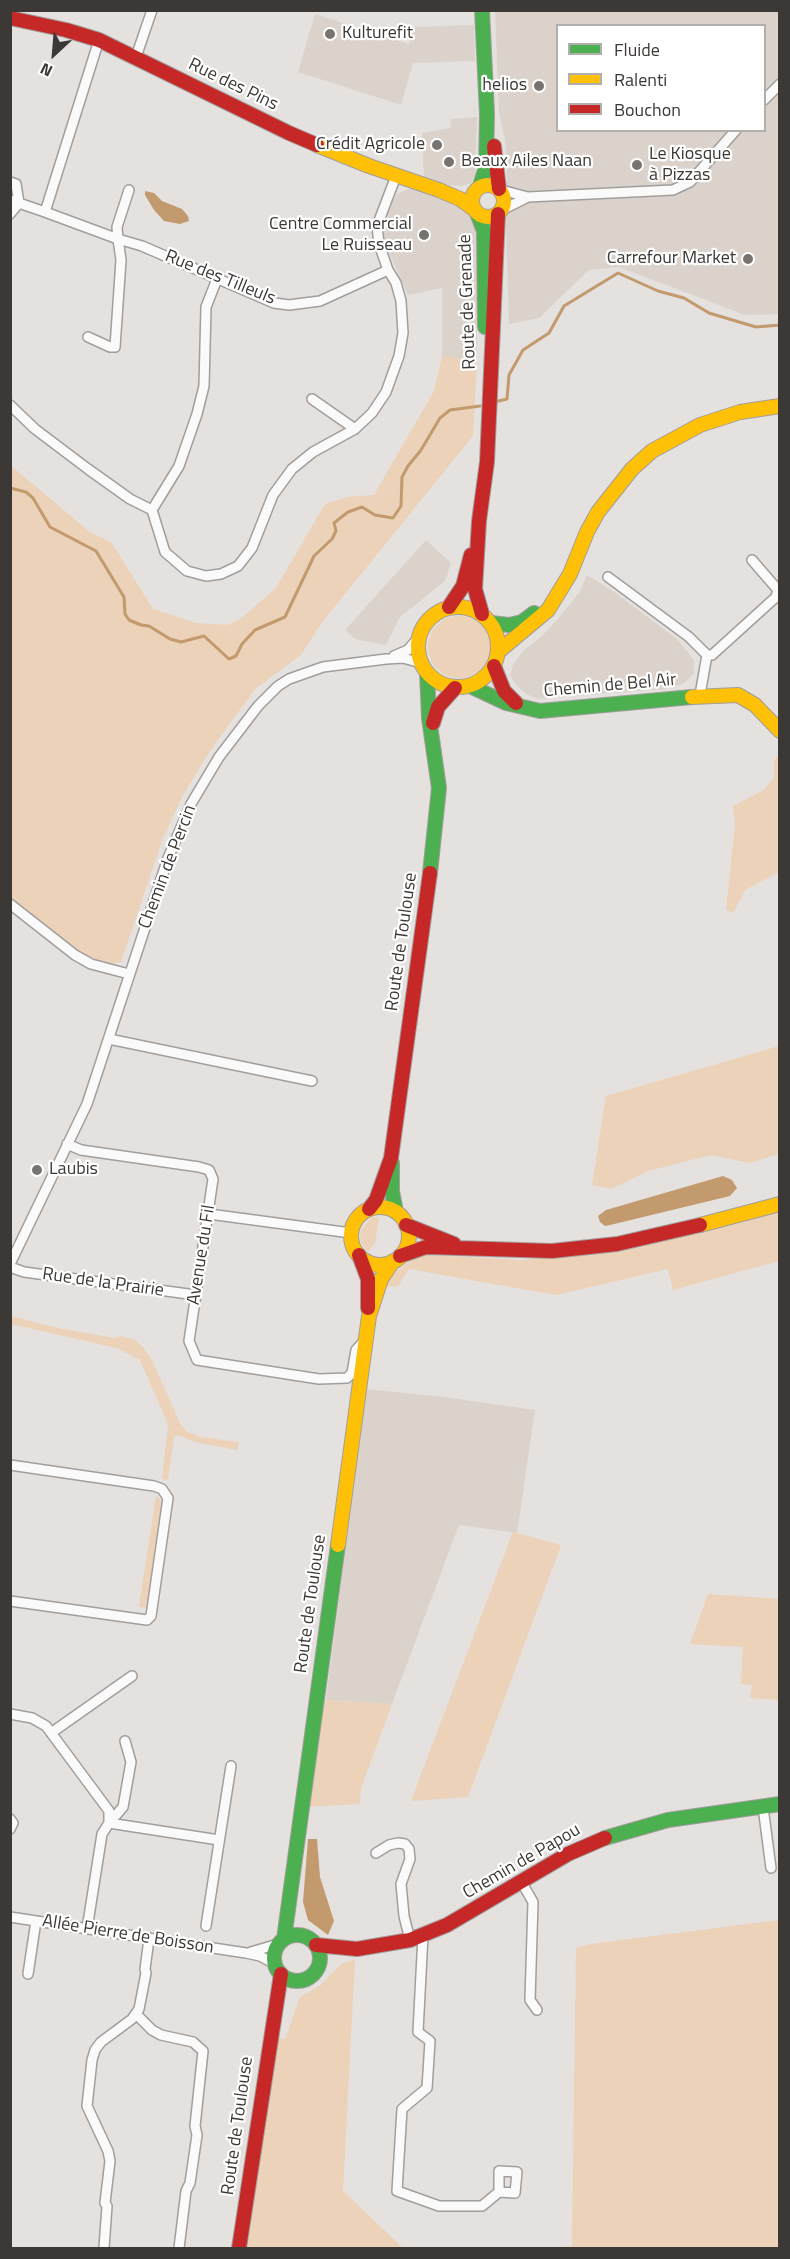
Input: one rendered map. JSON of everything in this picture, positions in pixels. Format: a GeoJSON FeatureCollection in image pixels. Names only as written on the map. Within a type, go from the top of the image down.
{"type":"FeatureCollection","features":[{"type":"Feature","properties":{"kind":"main road"},"geometry":{"type":"LineString","coordinates":[[482,10],[487,114],[486,167],[472,198],[476,211],[488,217],[500,212],[505,200],[500,189],[494,141],[487,114]]}},
{"type":"Feature","properties":{"kind":"main road","name":"Rue des Pins"},"geometry":{"type":"LineString","coordinates":[[10,18],[99,40],[289,133],[396,176],[447,192],[476,211]]}},
{"type":"Feature","properties":{"kind":"main road"},"geometry":{"type":"LineString","coordinates":[[478,188],[490,184],[500,189]]}},
{"type":"Feature","properties":{"kind":"main road","name":"Rue des Pins"},"geometry":{"type":"LineString","coordinates":[[447,192],[478,188]]}},
{"type":"Feature","properties":{"kind":"main road","name":"Route de Grenade"},"geometry":{"type":"LineString","coordinates":[[476,211],[484,231],[485,358],[491,392]]}},
{"type":"Feature","properties":{"kind":"main road","name":"Route de Grenade"},"geometry":{"type":"LineString","coordinates":[[479,521],[487,462],[496,226],[500,212]]}},
{"type":"Feature","properties":{"kind":"main road"},"geometry":{"type":"LineString","coordinates":[[499,651],[548,610],[570,574],[598,512],[619,484],[652,452],[673,438],[700,425],[740,412],[780,406]]}},
{"type":"Feature","properties":{"kind":"main road"},"geometry":{"type":"LineString","coordinates":[[479,521],[475,589],[486,618],[497,636],[499,651],[494,666],[484,679],[470,686],[455,688],[440,683],[424,668],[418,651],[418,638],[424,624],[435,614],[449,608],[466,607],[486,618],[509,625],[522,622],[559,592]]}},
{"type":"Feature","properties":{"kind":"main road"},"geometry":{"type":"LineString","coordinates":[[449,608],[463,586],[479,521]]}},
{"type":"Feature","properties":{"kind":"main road","name":"Chemin de Bel Air"},"geometry":{"type":"LineString","coordinates":[[494,666],[504,691],[520,706]]}},
{"type":"Feature","properties":{"kind":"main road","name":"Route de Toulouse"},"geometry":{"type":"LineString","coordinates":[[396,1212],[392,1191],[391,1158],[437,819],[439,788],[424,668]]}},
{"type":"Feature","properties":{"kind":"main road","name":"Chemin de Bel Air"},"geometry":{"type":"LineString","coordinates":[[470,686],[506,703],[540,711],[702,696],[738,695],[747,699],[780,731]]}},
{"type":"Feature","properties":{"kind":"main road","name":"Route de Toulouse"},"geometry":{"type":"LineString","coordinates":[[432,731],[438,706],[455,688]]}},
{"type":"Feature","properties":{"kind":"main road","name":"Route de Toulouse"},"geometry":{"type":"LineString","coordinates":[[369,1209],[376,1200],[391,1158]]}},
{"type":"Feature","properties":{"kind":"main road"},"geometry":{"type":"LineString","coordinates":[[397,1258],[408,1241],[406,1225],[396,1212],[386,1208],[369,1209],[358,1216],[351,1233],[354,1247],[359,1255],[375,1264],[397,1258],[426,1247],[552,1251],[617,1244],[780,1204]]}},
{"type":"Feature","properties":{"kind":"main road"},"geometry":{"type":"LineString","coordinates":[[406,1225],[462,1247]]}},
{"type":"Feature","properties":{"kind":"main road","name":"Route de Toulouse"},"geometry":{"type":"LineString","coordinates":[[281,1941],[290,1898],[369,1316],[368,1279],[359,1255]]}},
{"type":"Feature","properties":{"kind":"main road","name":"Route de Toulouse"},"geometry":{"type":"LineString","coordinates":[[369,1316],[381,1279],[397,1258]]}},
{"type":"Feature","properties":{"kind":"main road","name":"Chemin de Papou"},"geometry":{"type":"LineString","coordinates":[[320,1962],[357,1949],[410,1940],[447,1925],[568,1854],[625,1831],[668,1820],[780,1804]]}},
{"type":"Feature","properties":{"kind":"main road","name":"Route de Toulouse"},"geometry":{"type":"LineString","coordinates":[[290,1898],[302,1935]]}},
{"type":"Feature","properties":{"kind":"main road"},"geometry":{"type":"LineString","coordinates":[[292,1935],[302,1935],[316,1945],[320,1954],[320,1962],[316,1971],[309,1977],[301,1981],[290,1980],[278,1969],[274,1954],[281,1941],[292,1935]]}},
{"type":"Feature","properties":{"kind":"main road","name":"Chemin de Papou"},"geometry":{"type":"LineString","coordinates":[[316,1945],[357,1949]]}},
{"type":"Feature","properties":{"kind":"main road","name":"Route de Toulouse"},"geometry":{"type":"LineString","coordinates":[[239,2248],[269,2045],[277,2010],[278,1969]]}},
{"type":"Feature","properties":{"kind":"main road","name":"Route de Toulouse"},"geometry":{"type":"LineString","coordinates":[[277,2010],[301,1981]]}},
{"type":"Feature","properties":{"kind":"street"},"geometry":{"type":"LineString","coordinates":[[136,57],[152,10]]}},
{"type":"Feature","properties":{"kind":"street"},"geometry":{"type":"LineString","coordinates":[[45,212],[99,40]]}},
{"type":"Feature","properties":{"kind":"street"},"geometry":{"type":"LineString","coordinates":[[766,99],[780,84]]}},
{"type":"Feature","properties":{"kind":"street"},"geometry":{"type":"LineString","coordinates":[[500,189],[528,197],[673,190],[690,182],[734,132]]}},
{"type":"Feature","properties":{"kind":"street"},"geometry":{"type":"LineString","coordinates":[[10,405],[35,429],[88,469],[130,499],[152,510],[165,552],[187,571],[206,576],[221,574],[238,567],[252,548],[273,495],[292,469],[313,452],[355,429],[372,412],[386,392],[399,356],[403,333],[401,301],[396,283],[388,270],[379,244],[377,226],[396,176]]}},
{"type":"Feature","properties":{"kind":"street"},"geometry":{"type":"LineString","coordinates":[[10,182],[18,187],[10,214]]}},
{"type":"Feature","properties":{"kind":"street"},"geometry":{"type":"LineString","coordinates":[[88,337],[115,347],[121,260],[117,227],[129,190]]}},
{"type":"Feature","properties":{"kind":"street"},"geometry":{"type":"LineString","coordinates":[[500,212],[528,197]]}},
{"type":"Feature","properties":{"kind":"street","name":"Rue des Tilleuls"},"geometry":{"type":"LineString","coordinates":[[15,201],[142,246],[274,303],[289,305],[320,301],[388,270]]}},
{"type":"Feature","properties":{"kind":"street"},"geometry":{"type":"LineString","coordinates":[[152,510],[179,466],[197,414],[206,367],[207,307],[217,279]]}},
{"type":"Feature","properties":{"kind":"street"},"geometry":{"type":"LineString","coordinates":[[312,399],[355,429]]}},
{"type":"Feature","properties":{"kind":"street"},"geometry":{"type":"LineString","coordinates":[[608,577],[689,637],[706,655],[712,655],[776,597],[778,590],[752,560]]}},
{"type":"Feature","properties":{"kind":"street","name":"Chemin de Percin"},"geometry":{"type":"LineString","coordinates":[[386,659],[408,650],[418,638]]}},
{"type":"Feature","properties":{"kind":"street","name":"Chemin de Bel Air"},"geometry":{"type":"LineString","coordinates":[[702,696],[706,655]]}},
{"type":"Feature","properties":{"kind":"street","name":"Chemin de Percin"},"geometry":{"type":"LineString","coordinates":[[10,1266],[87,1104],[168,858],[191,804],[219,757],[247,719],[278,686],[289,678],[323,668],[386,659],[404,658],[424,668]]}},
{"type":"Feature","properties":{"kind":"street"},"geometry":{"type":"LineString","coordinates":[[10,904],[75,955],[91,964],[129,974]]}},
{"type":"Feature","properties":{"kind":"street"},"geometry":{"type":"LineString","coordinates":[[109,1039],[312,1081]]}},
{"type":"Feature","properties":{"kind":"street","name":"Avenue du Fil"},"geometry":{"type":"LineString","coordinates":[[67,1144],[81,1150],[209,1170],[213,1179],[209,1214],[189,1341],[197,1360],[319,1378],[347,1378],[352,1373],[356,1350],[366,1339]]}},
{"type":"Feature","properties":{"kind":"street"},"geometry":{"type":"LineString","coordinates":[[209,1214],[351,1233]]}},
{"type":"Feature","properties":{"kind":"street","name":"Rue de la Prairie"},"geometry":{"type":"LineString","coordinates":[[10,1266],[24,1272],[196,1295]]}},
{"type":"Feature","properties":{"kind":"street"},"geometry":{"type":"LineString","coordinates":[[10,1465],[154,1486],[162,1489],[168,1498],[151,1616],[147,1620],[10,1601]]}},
{"type":"Feature","properties":{"kind":"street"},"geometry":{"type":"LineString","coordinates":[[51,1733],[132,1676]]}},
{"type":"Feature","properties":{"kind":"street"},"geometry":{"type":"LineString","coordinates":[[10,1714],[39,1721],[51,1733],[109,1811],[109,1823]]}},
{"type":"Feature","properties":{"kind":"street"},"geometry":{"type":"LineString","coordinates":[[87,1929],[102,1834],[123,1806],[131,1762],[125,1741]]}},
{"type":"Feature","properties":{"kind":"street"},"geometry":{"type":"LineString","coordinates":[[206,1926],[231,1766]]}},
{"type":"Feature","properties":{"kind":"street"},"geometry":{"type":"LineString","coordinates":[[763,1807],[771,1868]]}},
{"type":"Feature","properties":{"kind":"street"},"geometry":{"type":"LineString","coordinates":[[10,1819],[13,1823],[10,1829]]}},
{"type":"Feature","properties":{"kind":"street"},"geometry":{"type":"LineString","coordinates":[[109,1823],[219,1840]]}},
{"type":"Feature","properties":{"kind":"street"},"geometry":{"type":"LineString","coordinates":[[376,1853],[389,1845],[398,1843],[405,1844],[409,1848],[410,1860],[401,1884],[404,1916],[410,1940]]}},
{"type":"Feature","properties":{"kind":"street"},"geometry":{"type":"LineString","coordinates":[[522,1883],[533,1902],[530,2000],[537,2010]]}},
{"type":"Feature","properties":{"kind":"street","name":"Allée Pierre de Boisson"},"geometry":{"type":"LineString","coordinates":[[10,1917],[246,1953],[260,1956],[278,1969]]}},
{"type":"Feature","properties":{"kind":"street"},"geometry":{"type":"LineString","coordinates":[[28,1974],[36,1921]]}},
{"type":"Feature","properties":{"kind":"street"},"geometry":{"type":"LineString","coordinates":[[423,1935],[418,2032],[430,2041],[427,2088],[402,2109],[398,2191],[439,2206],[482,2206],[499,2192]]}},
{"type":"Feature","properties":{"kind":"street"},"geometry":{"type":"LineString","coordinates":[[104,2248],[107,2206],[105,2203],[110,2156],[89,2113],[87,2098],[95,2050],[101,2042],[136,2014],[143,1994],[149,1939]]}},
{"type":"Feature","properties":{"kind":"street","name":"Allée Pierre de Boisson"},"geometry":{"type":"LineString","coordinates":[[246,1953],[260,1951],[281,1941]]}},
{"type":"Feature","properties":{"kind":"street"},"geometry":{"type":"LineString","coordinates":[[136,2014],[160,2035],[193,2042],[203,2051],[195,2126],[197,2135],[190,2183],[186,2191],[179,2248]]}},
{"type":"Feature","properties":{"kind":"shaded area"},"geometry":{"type":"Polygon","coordinates":[[[495,11],[779,11],[779,314],[745,315],[619,267],[589,270],[539,318],[509,324],[505,139],[499,113],[495,11]]]}},
{"type":"Feature","properties":{"kind":"shaded area"},"geometry":{"type":"Polygon","coordinates":[[[315,14],[409,44],[411,27],[474,25],[475,61],[413,63],[401,105],[298,72],[315,14]]]}},
{"type":"Feature","properties":{"kind":"shaded area"},"geometry":{"type":"Polygon","coordinates":[[[477,117],[475,176],[471,183],[463,186],[445,185],[424,177],[422,133],[450,128],[451,119],[477,117]]]}},
{"type":"Feature","properties":{"kind":"shaded area"},"geometry":{"type":"Polygon","coordinates":[[[408,189],[460,204],[468,211],[477,233],[477,360],[442,356],[442,288],[408,295],[384,241],[383,230],[392,203],[397,194],[408,189]]]}},
{"type":"Feature","properties":{"kind":"shaded area"},"geometry":{"type":"Polygon","coordinates":[[[145,191],[154,193],[162,201],[182,209],[189,221],[180,224],[164,221],[154,210],[145,191]]]}},
{"type":"Feature","properties":{"kind":"shaded area"},"geometry":{"type":"Polygon","coordinates":[[[442,356],[477,360],[473,436],[323,621],[301,655],[255,689],[210,751],[183,795],[163,838],[121,962],[111,964],[85,956],[11,898],[10,465],[90,532],[111,542],[153,609],[196,623],[228,625],[243,617],[276,588],[325,504],[347,497],[374,495],[434,391],[442,356]]]}},
{"type":"Feature","properties":{"kind":"shaded area"},"geometry":{"type":"Polygon","coordinates":[[[426,540],[451,563],[445,581],[400,617],[386,645],[355,639],[345,630],[426,540]]]}},
{"type":"Feature","properties":{"kind":"shaded area"},"geometry":{"type":"Polygon","coordinates":[[[587,575],[677,639],[694,660],[694,674],[683,684],[664,689],[538,699],[526,694],[516,685],[510,675],[513,665],[523,651],[557,620],[579,593],[587,575]]]}},
{"type":"Feature","properties":{"kind":"shaded area"},"geometry":{"type":"Polygon","coordinates":[[[453,616],[465,616],[481,625],[488,635],[490,647],[488,659],[481,669],[465,678],[453,678],[442,673],[433,664],[428,653],[428,641],[433,630],[442,621],[453,616]]]}},
{"type":"Feature","properties":{"kind":"shaded area"},"geometry":{"type":"Polygon","coordinates":[[[776,757],[779,757],[779,872],[745,890],[733,913],[726,910],[735,825],[733,806],[764,790],[774,777],[776,757]]]}},
{"type":"Feature","properties":{"kind":"shaded area"},"geometry":{"type":"Polygon","coordinates":[[[779,1046],[779,1154],[750,1163],[711,1155],[648,1171],[611,1189],[592,1185],[606,1096],[779,1046]]]}},
{"type":"Feature","properties":{"kind":"shaded area"},"geometry":{"type":"Polygon","coordinates":[[[723,1176],[732,1180],[737,1188],[730,1196],[605,1226],[600,1222],[598,1216],[606,1210],[723,1176]]]}},
{"type":"Feature","properties":{"kind":"shaded area"},"geometry":{"type":"Polygon","coordinates":[[[779,1212],[779,1261],[673,1290],[668,1269],[556,1295],[409,1269],[398,1286],[385,1287],[390,1276],[415,1257],[425,1255],[523,1260],[600,1253],[661,1241],[779,1212]]]}},
{"type":"Feature","properties":{"kind":"shaded area"},"geometry":{"type":"Polygon","coordinates":[[[379,1217],[375,1243],[368,1252],[360,1238],[361,1230],[371,1218],[379,1217]]]}},
{"type":"Feature","properties":{"kind":"shaded area"},"geometry":{"type":"Polygon","coordinates":[[[11,1316],[58,1328],[135,1340],[151,1358],[180,1423],[186,1431],[200,1437],[239,1442],[237,1450],[195,1442],[178,1435],[174,1437],[168,1480],[162,1479],[168,1424],[140,1360],[116,1348],[11,1324],[11,1316]]]}},
{"type":"Feature","properties":{"kind":"shaded area"},"geometry":{"type":"Polygon","coordinates":[[[366,1389],[535,1410],[517,1533],[459,1525],[392,1704],[326,1700],[366,1389]]]}},
{"type":"Feature","properties":{"kind":"shaded area"},"geometry":{"type":"Polygon","coordinates":[[[156,1496],[163,1502],[148,1608],[139,1607],[156,1496]]]}},
{"type":"Feature","properties":{"kind":"shaded area"},"geometry":{"type":"Polygon","coordinates":[[[513,1532],[561,1545],[468,1797],[411,1801],[513,1532]]]}},
{"type":"Feature","properties":{"kind":"shaded area"},"geometry":{"type":"Polygon","coordinates":[[[708,1594],[779,1599],[779,1700],[750,1698],[752,1685],[741,1684],[743,1647],[690,1644],[708,1594]]]}},
{"type":"Feature","properties":{"kind":"shaded area"},"geometry":{"type":"Polygon","coordinates":[[[321,1700],[392,1704],[361,1788],[360,1804],[306,1807],[321,1700]]]}},
{"type":"Feature","properties":{"kind":"shaded area"},"geometry":{"type":"Polygon","coordinates":[[[308,1839],[317,1839],[320,1877],[334,1921],[328,1935],[308,1920],[303,1902],[308,1839]]]}},
{"type":"Feature","properties":{"kind":"shaded area"},"geometry":{"type":"Polygon","coordinates":[[[779,1920],[779,2248],[547,2248],[572,2246],[576,1948],[591,1944],[779,1920]]]}},
{"type":"Feature","properties":{"kind":"shaded area"},"geometry":{"type":"Polygon","coordinates":[[[355,1959],[343,2191],[403,2248],[245,2248],[272,2050],[279,2038],[285,2039],[300,1997],[321,1985],[341,1964],[355,1959]]]}},
{"type":"Feature","properties":{"kind":"waterway"},"geometry":{"type":"LineString","coordinates":[[494,402],[507,399],[509,375],[523,350],[549,333],[564,306],[618,273],[658,291],[684,298],[709,313],[756,327],[780,325]]}},
{"type":"Feature","properties":{"kind":"waterway"},"geometry":{"type":"LineString","coordinates":[[10,488],[26,492],[33,498],[50,527],[96,551],[124,597],[125,614],[129,620],[149,626],[170,639],[181,642],[204,636],[229,659],[236,656],[242,644],[255,630],[285,617],[314,556],[332,539],[336,531],[334,523],[348,512],[362,507],[375,515],[393,518],[401,506],[402,477],[440,418],[450,410],[480,406]]}},
{"type":"Feature","properties":{"kind":"traffic: fast"},"geometry":{"type":"LineString","coordinates":[[480,186],[486,167],[487,114],[482,10]]}},
{"type":"Feature","properties":{"kind":"traffic: fast"},"geometry":{"type":"LineString","coordinates":[[477,213],[484,231],[485,327]]}},
{"type":"Feature","properties":{"kind":"traffic: fast"},"geometry":{"type":"LineString","coordinates":[[491,623],[509,625],[522,622],[534,613]]}},
{"type":"Feature","properties":{"kind":"traffic: fast"},"geometry":{"type":"LineString","coordinates":[[427,673],[429,718],[439,788],[430,873]]}},
{"type":"Feature","properties":{"kind":"traffic: fast"},"geometry":{"type":"LineString","coordinates":[[470,686],[506,703],[540,711],[692,697]]}},
{"type":"Feature","properties":{"kind":"traffic: fast"},"geometry":{"type":"LineString","coordinates":[[392,1163],[392,1191],[396,1212]]}},
{"type":"Feature","properties":{"kind":"traffic: fast"},"geometry":{"type":"LineString","coordinates":[[284,1939],[338,1545]]}},
{"type":"Feature","properties":{"kind":"traffic: fast"},"geometry":{"type":"LineString","coordinates":[[605,1838],[668,1820],[780,1804]]}},
{"type":"Feature","properties":{"kind":"traffic: fast"},"geometry":{"type":"LineString","coordinates":[[297,1935],[313,1942],[320,1958],[313,1974],[297,1981],[281,1974],[274,1958],[281,1942],[297,1935]]}},
{"type":"Feature","properties":{"kind":"traffic: slow"},"geometry":{"type":"LineString","coordinates":[[317,145],[439,190],[460,199],[474,209]]}},
{"type":"Feature","properties":{"kind":"traffic: slow"},"geometry":{"type":"LineString","coordinates":[[488,185],[500,189],[504,201],[500,213],[488,217],[476,213],[472,201],[476,189],[488,185]]}},
{"type":"Feature","properties":{"kind":"traffic: slow"},"geometry":{"type":"LineString","coordinates":[[499,651],[548,610],[570,574],[598,512],[632,469],[652,451],[700,425],[740,412],[780,406]]}},
{"type":"Feature","properties":{"kind":"traffic: slow"},"geometry":{"type":"LineString","coordinates":[[450,607],[466,607],[487,618],[498,639],[498,647],[498,655],[487,676],[466,687],[450,687],[436,681],[424,669],[418,655],[418,639],[424,625],[436,613],[450,607]]}},
{"type":"Feature","properties":{"kind":"traffic: slow"},"geometry":{"type":"LineString","coordinates":[[692,697],[738,695],[755,705],[780,731]]}},
{"type":"Feature","properties":{"kind":"traffic: slow"},"geometry":{"type":"LineString","coordinates":[[700,1225],[780,1204]]}},
{"type":"Feature","properties":{"kind":"traffic: slow"},"geometry":{"type":"LineString","coordinates":[[380,1207],[396,1212],[404,1220],[409,1236],[404,1252],[396,1260],[380,1265],[364,1260],[356,1252],[351,1236],[356,1220],[364,1212],[380,1207]]}},
{"type":"Feature","properties":{"kind":"traffic: slow"},"geometry":{"type":"LineString","coordinates":[[338,1545],[369,1316],[381,1279],[393,1261]]}},
{"type":"Feature","properties":{"kind":"traffic: jam"},"geometry":{"type":"LineString","coordinates":[[10,18],[99,40],[317,145]]}},
{"type":"Feature","properties":{"kind":"traffic: jam"},"geometry":{"type":"LineString","coordinates":[[494,146],[499,189]]}},
{"type":"Feature","properties":{"kind":"traffic: jam"},"geometry":{"type":"LineString","coordinates":[[482,614],[475,589],[479,521],[487,462],[498,214]]}},
{"type":"Feature","properties":{"kind":"traffic: jam"},"geometry":{"type":"LineString","coordinates":[[449,607],[463,586],[471,555]]}},
{"type":"Feature","properties":{"kind":"traffic: jam"},"geometry":{"type":"LineString","coordinates":[[494,666],[504,691],[516,703]]}},
{"type":"Feature","properties":{"kind":"traffic: jam"},"geometry":{"type":"LineString","coordinates":[[433,723],[438,707],[455,688]]}},
{"type":"Feature","properties":{"kind":"traffic: jam"},"geometry":{"type":"LineString","coordinates":[[369,1209],[376,1200],[391,1158],[430,873]]}},
{"type":"Feature","properties":{"kind":"traffic: jam"},"geometry":{"type":"LineString","coordinates":[[406,1225],[454,1244]]}},
{"type":"Feature","properties":{"kind":"traffic: jam"},"geometry":{"type":"LineString","coordinates":[[400,1256],[426,1247],[552,1251],[617,1244],[700,1225]]}},
{"type":"Feature","properties":{"kind":"traffic: jam"},"geometry":{"type":"LineString","coordinates":[[359,1255],[368,1279],[368,1308]]}},
{"type":"Feature","properties":{"kind":"traffic: jam"},"geometry":{"type":"LineString","coordinates":[[316,1945],[357,1949],[410,1940],[447,1925],[568,1854],[605,1838]]}},
{"type":"Feature","properties":{"kind":"traffic: jam"},"geometry":{"type":"LineString","coordinates":[[239,2248],[281,1974]]}},
{"type":"Feature","properties":{"kind":"place","name":"Kulturefit"},"geometry":{"type":"Point","coordinates":[330,34]}},
{"type":"Feature","properties":{"kind":"place","name":"helios"},"geometry":{"type":"Point","coordinates":[539,86]}},
{"type":"Feature","properties":{"kind":"place","name":"Crédit Agricole"},"geometry":{"type":"Point","coordinates":[437,145]}},
{"type":"Feature","properties":{"kind":"place","name":"Beaux Ailes Naan"},"geometry":{"type":"Point","coordinates":[449,162]}},
{"type":"Feature","properties":{"kind":"place","name":"Le Kiosque à Pizzas"},"geometry":{"type":"Point","coordinates":[637,165]}},
{"type":"Feature","properties":{"kind":"place","name":"Centre Commercial Le Ruisseau"},"geometry":{"type":"Point","coordinates":[424,235]}},
{"type":"Feature","properties":{"kind":"place","name":"Carrefour Market"},"geometry":{"type":"Point","coordinates":[748,259]}},
{"type":"Feature","properties":{"kind":"place","name":"Laubis"},"geometry":{"type":"Point","coordinates":[37,1170]}}]}
